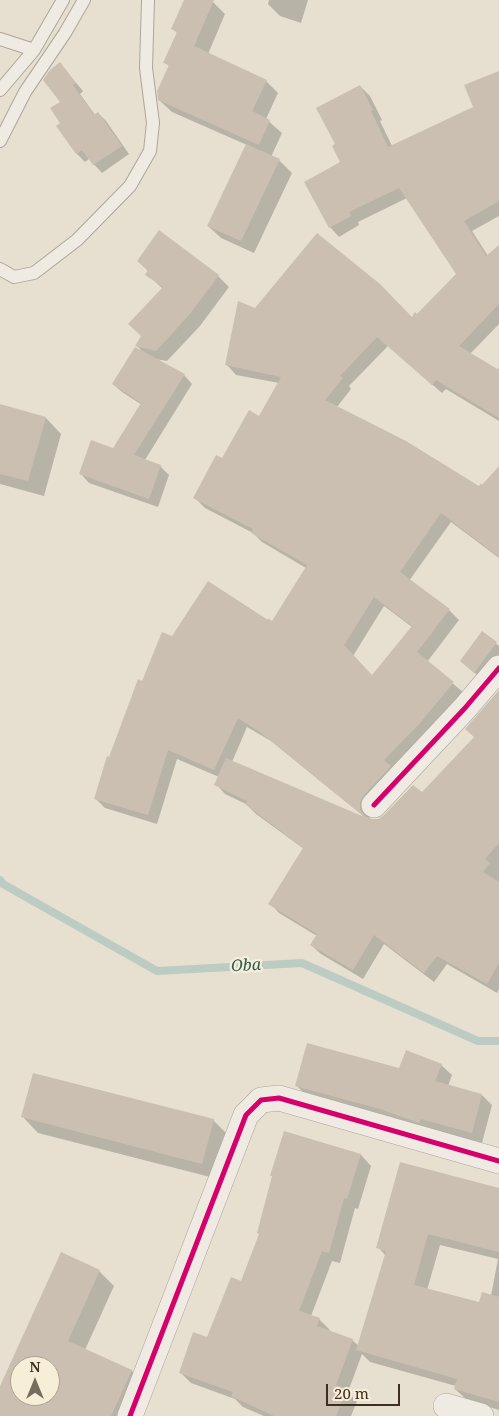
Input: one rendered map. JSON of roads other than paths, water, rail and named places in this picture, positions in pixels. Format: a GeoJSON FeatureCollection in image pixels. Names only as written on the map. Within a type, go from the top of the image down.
{"type":"FeatureCollection","features":[{"type":"Feature","properties":{"kind":"street"},"geometry":{"type":"LineString","coordinates":[[374,805],[465,708],[499,668]]}},
{"type":"Feature","properties":{"kind":"street"},"geometry":{"type":"LineString","coordinates":[[130,1416],[246,1115],[262,1100],[279,1098],[499,1161]]}},
{"type":"Feature","properties":{"kind":"street"},"geometry":{"type":"LineString","coordinates":[[446,1406],[481,1416]]}},
{"type":"Feature","properties":{"kind":"lane"},"geometry":{"type":"LineString","coordinates":[[0,90],[34,50],[63,0]]}},
{"type":"Feature","properties":{"kind":"lane"},"geometry":{"type":"LineString","coordinates":[[0,141],[25,92],[65,33],[84,0]]}},
{"type":"Feature","properties":{"kind":"lane"},"geometry":{"type":"LineString","coordinates":[[0,269],[14,277],[34,273],[77,240],[130,186],[150,151],[153,123],[146,68],[148,0]]}},
{"type":"Feature","properties":{"kind":"lane"},"geometry":{"type":"LineString","coordinates":[[0,39],[34,50]]}},
{"type":"Feature","properties":{"kind":"waterway","name":"Oba"},"geometry":{"type":"LineString","coordinates":[[0,880],[3,884],[157,971],[302,963],[478,1041],[499,1041]]}}]}
